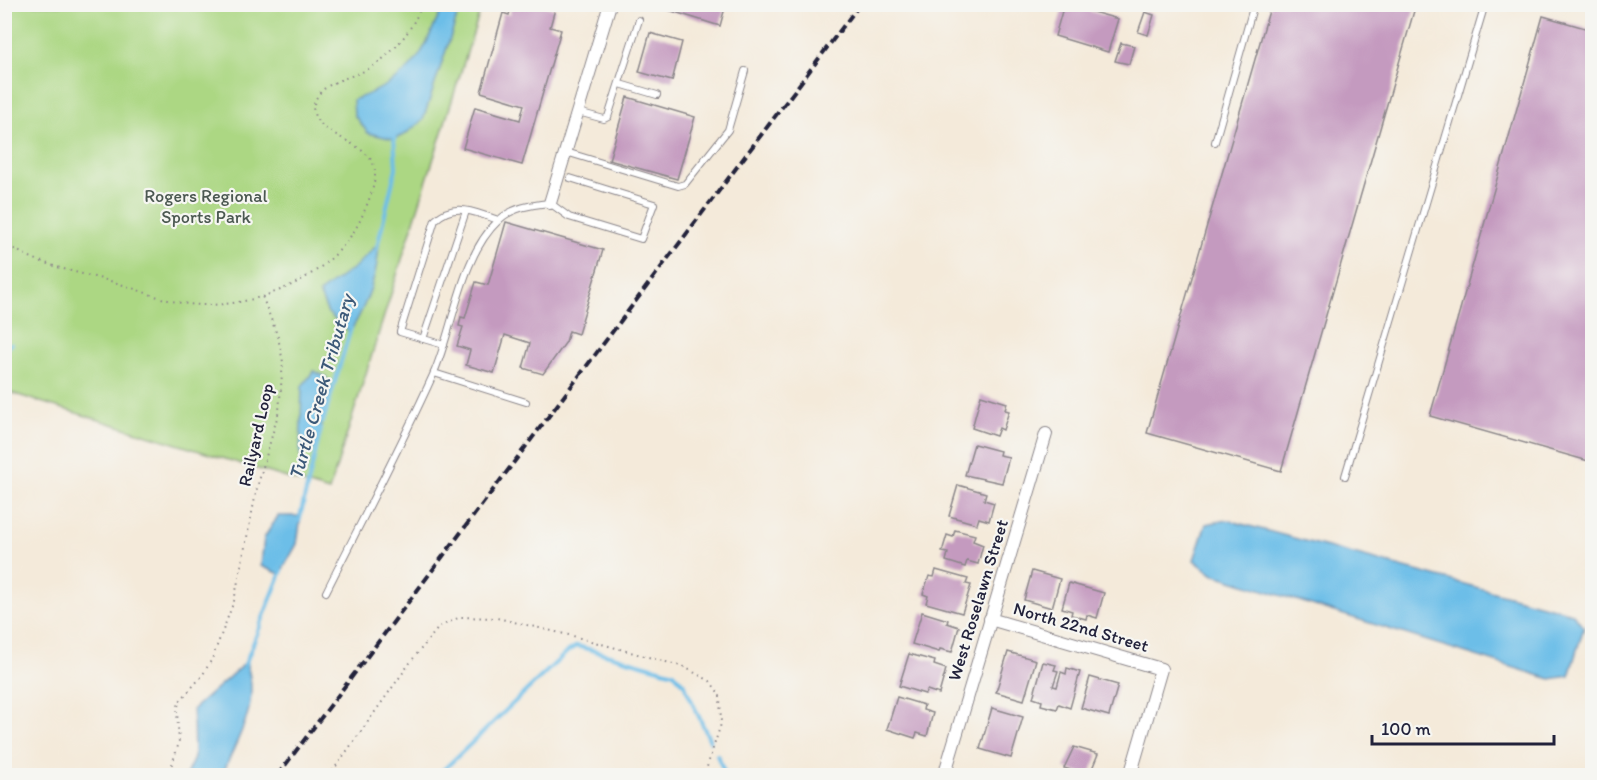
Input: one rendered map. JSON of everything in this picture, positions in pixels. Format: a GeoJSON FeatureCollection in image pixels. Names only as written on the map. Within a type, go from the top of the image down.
{"type":"FeatureCollection","features":[{"type":"Feature","properties":{"kind":"street"},"geometry":{"type":"LineString","coordinates":[[550,202],[610,4]]}},
{"type":"Feature","properties":{"kind":"street","name":"West Roselawn Street"},"geometry":{"type":"LineString","coordinates":[[944,776],[1046,434]]}},
{"type":"Feature","properties":{"kind":"street","name":"North 22nd Street"},"geometry":{"type":"LineString","coordinates":[[990,619],[1161,669],[1130,776]]}},
{"type":"Feature","properties":{"kind":"lane"},"geometry":{"type":"LineString","coordinates":[[1215,142],[1254,4]]}},
{"type":"Feature","properties":{"kind":"lane"},"geometry":{"type":"LineString","coordinates":[[1345,476],[1485,4]]}},
{"type":"Feature","properties":{"kind":"lane"},"geometry":{"type":"LineString","coordinates":[[577,112],[604,119],[608,117],[639,20]]}},
{"type":"Feature","properties":{"kind":"lane"},"geometry":{"type":"LineString","coordinates":[[565,152],[678,186],[685,184],[728,130],[745,71]]}},
{"type":"Feature","properties":{"kind":"lane"},"geometry":{"type":"LineString","coordinates":[[620,84],[657,95]]}},
{"type":"Feature","properties":{"kind":"lane"},"geometry":{"type":"LineString","coordinates":[[326,592],[434,373],[469,270],[483,242],[499,220],[528,205],[550,202],[569,217],[641,239],[654,204],[570,178]]}},
{"type":"Feature","properties":{"kind":"lane"},"geometry":{"type":"LineString","coordinates":[[444,345],[400,332],[435,220],[445,211],[455,208],[499,220]]}},
{"type":"Feature","properties":{"kind":"lane"},"geometry":{"type":"LineString","coordinates":[[423,339],[466,211]]}},
{"type":"Feature","properties":{"kind":"lane"},"geometry":{"type":"LineString","coordinates":[[434,373],[526,402]]}},
{"type":"Feature","properties":{"kind":"path"},"geometry":{"type":"LineString","coordinates":[[4,242],[20,253],[187,304],[216,305],[262,297],[314,272],[335,253],[357,225],[371,191],[375,173],[374,164],[368,155],[328,131],[319,122],[314,113],[314,102],[327,87],[356,75],[387,55],[402,41],[422,4]]}},
{"type":"Feature","properties":{"kind":"path","name":"Railyard Loop"},"geometry":{"type":"LineString","coordinates":[[168,776],[179,743],[177,711],[179,702],[202,676],[212,659],[234,601],[257,488],[279,411],[283,362],[278,337],[262,297]]}},
{"type":"Feature","properties":{"kind":"path"},"geometry":{"type":"LineString","coordinates":[[329,776],[412,660],[439,627],[460,617],[497,618],[573,636],[684,667],[710,681],[720,695],[721,724],[704,776]]}},
{"type":"Feature","properties":{"kind":"green space","name":"Rogers Regional Sports Park"},"geometry":{"type":"Polygon","coordinates":[[[4,5],[482,5],[329,491],[5,391],[4,5]]]}},
{"type":"Feature","properties":{"kind":"water"},"geometry":{"type":"Polygon","coordinates":[[[446,5],[461,5],[423,120],[404,135],[393,139],[368,133],[354,115],[353,100],[392,82],[409,68],[422,51],[446,5]]]}},
{"type":"Feature","properties":{"kind":"water"},"geometry":{"type":"Polygon","coordinates":[[[379,243],[370,289],[350,332],[328,313],[319,293],[356,266],[379,243]]]}},
{"type":"Feature","properties":{"kind":"water"},"geometry":{"type":"Polygon","coordinates":[[[314,371],[326,377],[331,389],[316,447],[300,455],[302,386],[314,371]]]}},
{"type":"Feature","properties":{"kind":"water"},"geometry":{"type":"Polygon","coordinates":[[[278,516],[301,516],[297,544],[280,574],[261,566],[264,538],[278,516]]]}},
{"type":"Feature","properties":{"kind":"water"},"geometry":{"type":"Polygon","coordinates":[[[1227,520],[1572,613],[1584,627],[1569,676],[1550,679],[1212,574],[1194,560],[1206,524],[1227,520]]]}},
{"type":"Feature","properties":{"kind":"water"},"geometry":{"type":"Polygon","coordinates":[[[246,662],[250,677],[250,704],[242,730],[225,769],[221,775],[186,775],[194,758],[193,709],[246,662]]]}},
{"type":"Feature","properties":{"kind":"building"},"geometry":{"type":"Polygon","coordinates":[[[512,4],[538,4],[555,9],[550,27],[561,30],[522,165],[463,148],[475,107],[520,120],[524,105],[481,92],[503,13],[509,15],[512,4]]]}},
{"type":"Feature","properties":{"kind":"building"},"geometry":{"type":"Polygon","coordinates":[[[649,4],[726,4],[720,26],[649,4]]]}},
{"type":"Feature","properties":{"kind":"building"},"geometry":{"type":"Polygon","coordinates":[[[1064,4],[1118,19],[1108,52],[1055,36],[1064,4]]]}},
{"type":"Feature","properties":{"kind":"building"},"geometry":{"type":"Polygon","coordinates":[[[1271,4],[1416,4],[1281,471],[1147,433],[1271,4]]]}},
{"type":"Feature","properties":{"kind":"building"},"geometry":{"type":"Polygon","coordinates":[[[1145,12],[1154,15],[1148,35],[1138,32],[1145,12]]]}},
{"type":"Feature","properties":{"kind":"building"},"geometry":{"type":"Polygon","coordinates":[[[1543,16],[1592,30],[1592,462],[1430,416],[1543,16]]]}},
{"type":"Feature","properties":{"kind":"building"},"geometry":{"type":"Polygon","coordinates":[[[650,33],[682,42],[672,81],[639,72],[650,33]]]}},
{"type":"Feature","properties":{"kind":"building"},"geometry":{"type":"Polygon","coordinates":[[[1121,43],[1134,46],[1129,64],[1115,61],[1121,43]]]}},
{"type":"Feature","properties":{"kind":"building"},"geometry":{"type":"Polygon","coordinates":[[[627,97],[695,117],[677,179],[609,160],[627,97]]]}},
{"type":"Feature","properties":{"kind":"building"},"geometry":{"type":"Polygon","coordinates":[[[506,222],[603,250],[578,334],[569,331],[566,342],[543,374],[523,368],[530,343],[505,335],[494,373],[466,365],[470,350],[457,346],[463,327],[459,326],[461,317],[465,318],[476,282],[488,285],[506,222]]]}},
{"type":"Feature","properties":{"kind":"building"},"geometry":{"type":"Polygon","coordinates":[[[981,395],[1007,403],[1005,410],[1009,411],[1003,430],[999,428],[996,436],[972,428],[981,395]]]}},
{"type":"Feature","properties":{"kind":"building"},"geometry":{"type":"Polygon","coordinates":[[[974,444],[1000,451],[999,455],[1009,457],[1002,483],[965,475],[974,444]]]}},
{"type":"Feature","properties":{"kind":"building"},"geometry":{"type":"Polygon","coordinates":[[[958,485],[986,493],[984,500],[994,503],[989,521],[979,518],[977,524],[949,516],[958,485]]]}},
{"type":"Feature","properties":{"kind":"building"},"geometry":{"type":"Polygon","coordinates":[[[955,530],[975,535],[973,541],[983,545],[978,564],[967,561],[965,567],[946,561],[948,553],[942,552],[947,535],[953,537],[955,530]]]}},
{"type":"Feature","properties":{"kind":"building"},"geometry":{"type":"Polygon","coordinates":[[[936,570],[968,579],[966,584],[971,585],[962,613],[926,603],[928,596],[923,594],[929,576],[934,577],[936,570]]]}},
{"type":"Feature","properties":{"kind":"building"},"geometry":{"type":"Polygon","coordinates":[[[1032,571],[1060,579],[1052,608],[1024,600],[1032,571]]]}},
{"type":"Feature","properties":{"kind":"building"},"geometry":{"type":"Polygon","coordinates":[[[1069,583],[1104,593],[1097,618],[1087,615],[1086,619],[1071,615],[1072,611],[1062,608],[1069,583]]]}},
{"type":"Feature","properties":{"kind":"building"},"geometry":{"type":"Polygon","coordinates":[[[922,612],[948,620],[947,623],[959,627],[952,652],[940,649],[939,652],[912,644],[922,612]]]}},
{"type":"Feature","properties":{"kind":"building"},"geometry":{"type":"Polygon","coordinates":[[[1008,652],[1036,660],[1024,700],[996,692],[1008,652]]]}},
{"type":"Feature","properties":{"kind":"building"},"geometry":{"type":"Polygon","coordinates":[[[909,654],[935,661],[934,665],[946,669],[939,694],[927,690],[925,694],[899,686],[909,654]]]}},
{"type":"Feature","properties":{"kind":"building"},"geometry":{"type":"Polygon","coordinates":[[[1043,662],[1056,665],[1054,670],[1058,671],[1053,686],[1057,687],[1061,672],[1066,674],[1067,668],[1080,672],[1070,708],[1059,704],[1057,709],[1041,705],[1042,701],[1033,698],[1043,662]]]}},
{"type":"Feature","properties":{"kind":"building"},"geometry":{"type":"Polygon","coordinates":[[[1090,677],[1118,685],[1109,716],[1081,708],[1090,677]]]}},
{"type":"Feature","properties":{"kind":"building"},"geometry":{"type":"Polygon","coordinates":[[[897,697],[924,705],[923,710],[933,713],[927,736],[917,733],[915,738],[887,729],[897,697]]]}},
{"type":"Feature","properties":{"kind":"building"},"geometry":{"type":"Polygon","coordinates":[[[992,708],[1023,717],[1011,758],[980,749],[992,708]]]}},
{"type":"Feature","properties":{"kind":"building"},"geometry":{"type":"Polygon","coordinates":[[[1074,747],[1098,754],[1089,776],[1064,768],[1074,747]]]}},
{"type":"Feature","properties":{"kind":"waterway","name":"Turtle Creek Tributary"},"geometry":{"type":"LineString","coordinates":[[377,247],[396,168],[394,137]]}},
{"type":"Feature","properties":{"kind":"waterway","name":"Turtle Creek Tributary"},"geometry":{"type":"LineString","coordinates":[[323,422],[351,328]]}},
{"type":"Feature","properties":{"kind":"waterway"},"geometry":{"type":"LineString","coordinates":[[4,349],[11,344]]}},
{"type":"Feature","properties":{"kind":"waterway","name":"Turtle Creek Tributary"},"geometry":{"type":"LineString","coordinates":[[299,521],[321,429]]}},
{"type":"Feature","properties":{"kind":"waterway","name":"Turtle Creek Tributary"},"geometry":{"type":"LineString","coordinates":[[244,667],[282,570]]}},
{"type":"Feature","properties":{"kind":"waterway"},"geometry":{"type":"LineString","coordinates":[[437,776],[567,652],[577,646],[674,673],[684,684],[710,741]]}},
{"type":"Feature","properties":{"kind":"waterway"},"geometry":{"type":"LineString","coordinates":[[717,755],[726,776]]}},
{"type":"Feature","properties":{"kind":"railway"},"geometry":{"type":"LineString","coordinates":[[277,776],[860,4]]}}]}
